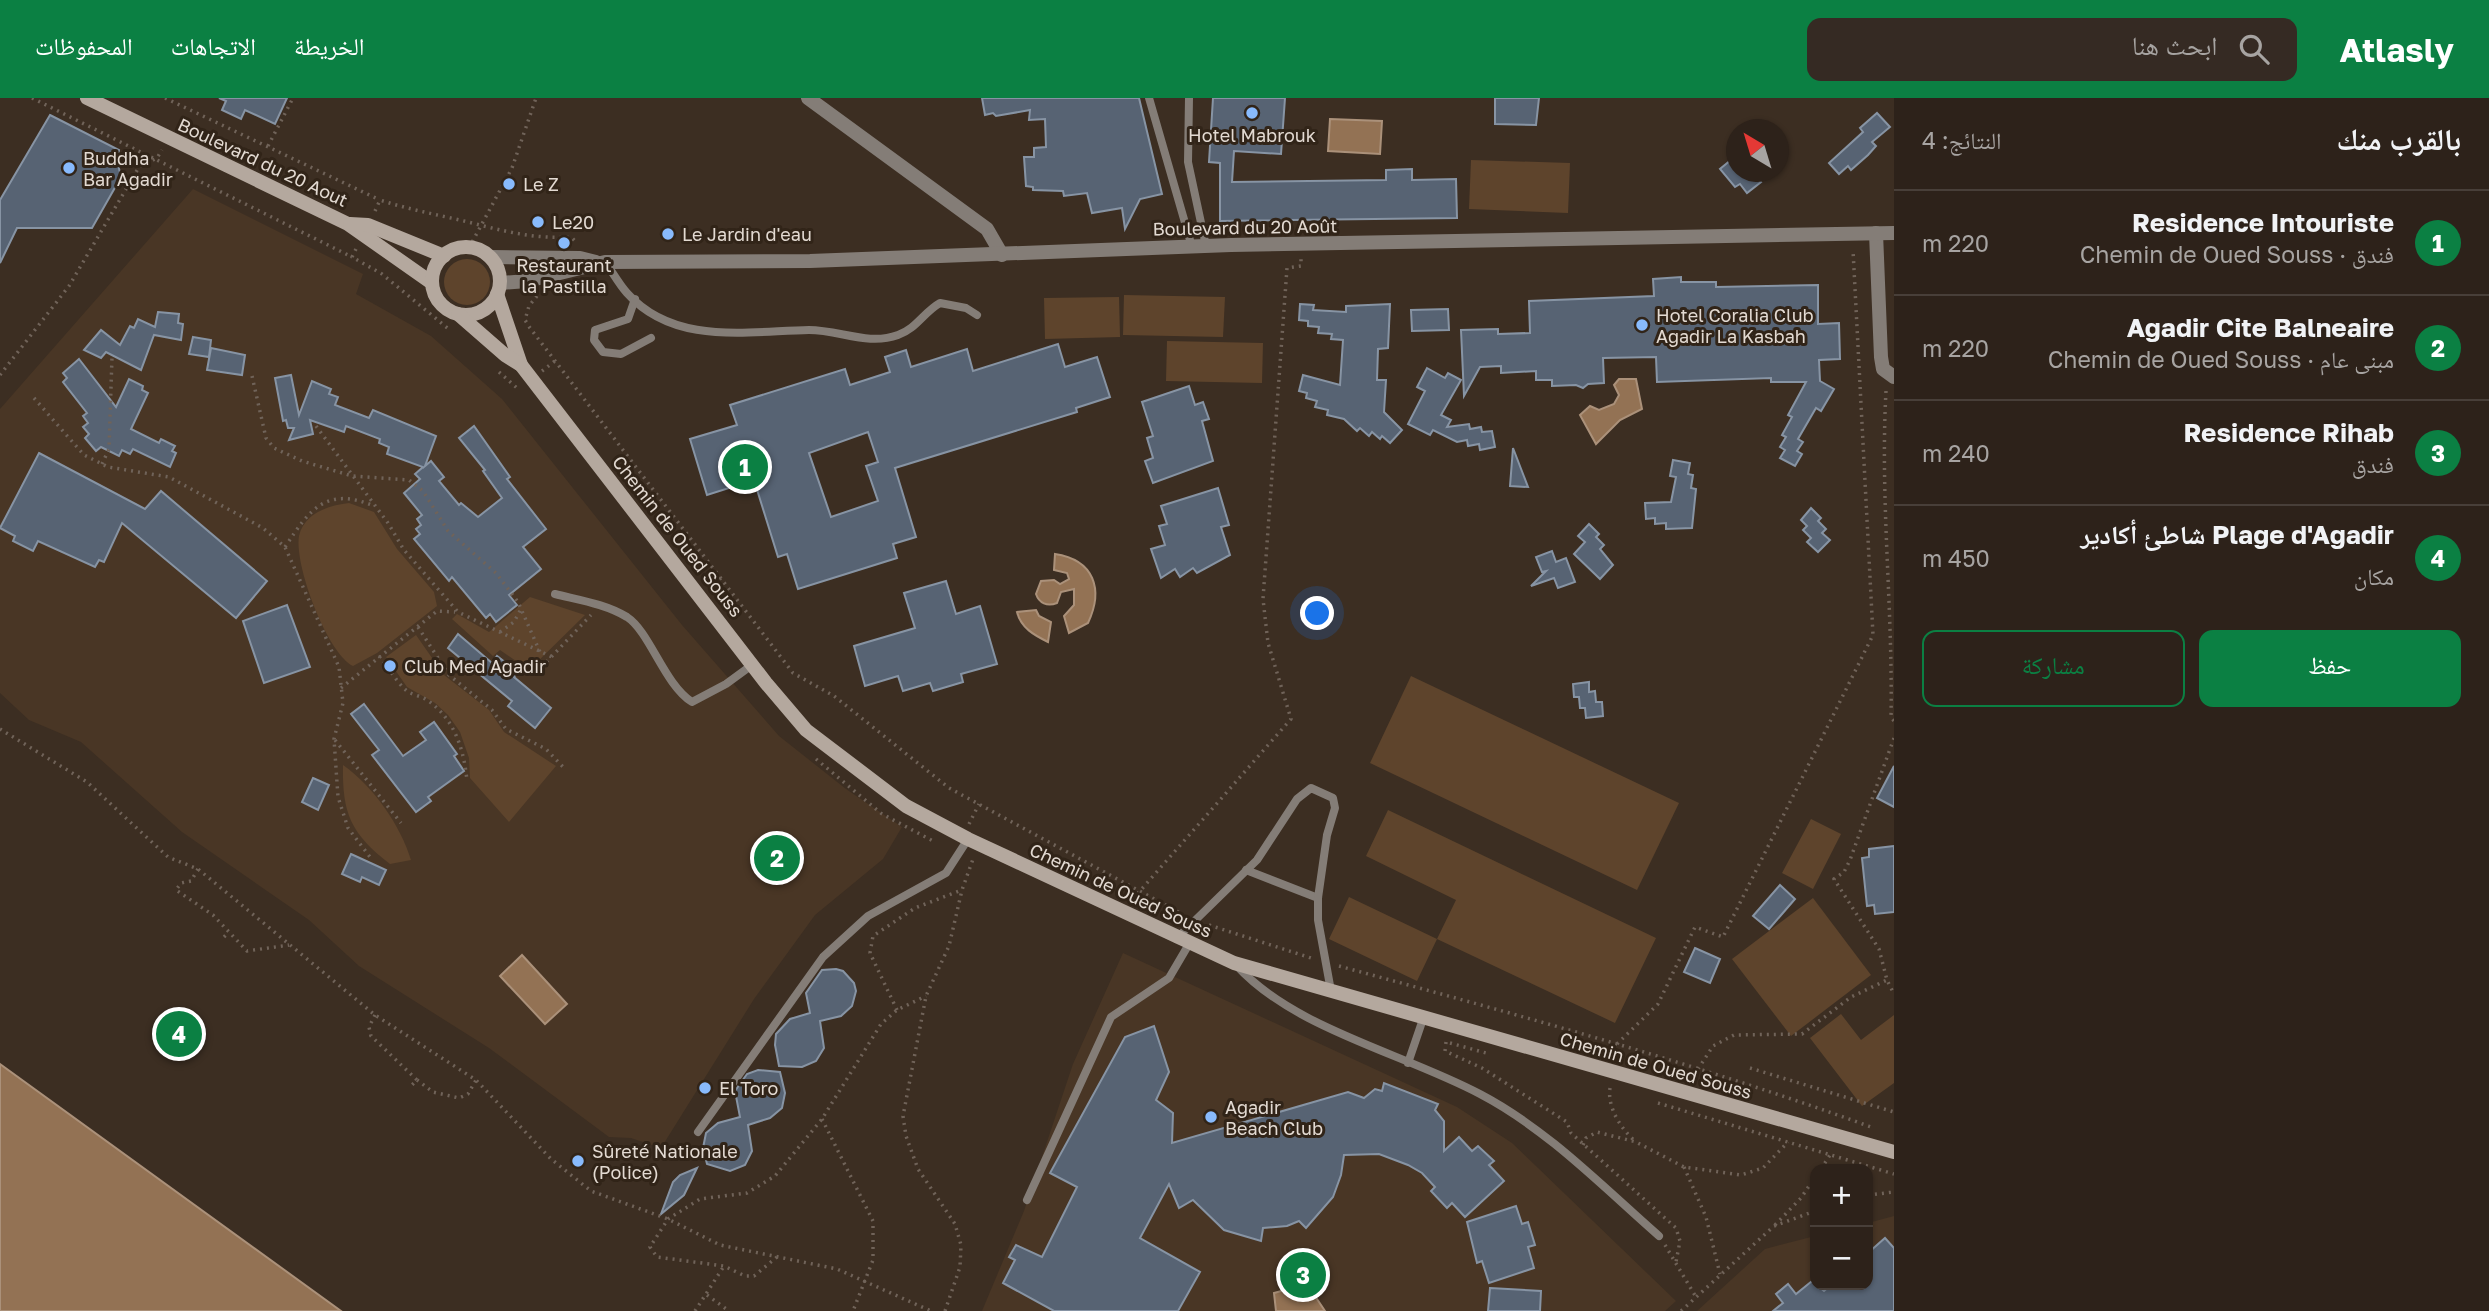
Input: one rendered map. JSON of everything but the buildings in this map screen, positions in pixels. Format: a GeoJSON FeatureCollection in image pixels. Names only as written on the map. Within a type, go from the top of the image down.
{"type":"FeatureCollection","features":[{"type":"Feature","properties":{"kind":"street","name":"Boulevard du 20 Aout"},"geometry":{"type":"LineString","coordinates":[[87,98],[365,230]]}},
{"type":"Feature","properties":{"kind":"street"},"geometry":{"type":"LineString","coordinates":[[808,98],[988,229],[1002,256]]}},
{"type":"Feature","properties":{"kind":"street"},"geometry":{"type":"LineString","coordinates":[[365,230],[444,256]]}},
{"type":"Feature","properties":{"kind":"street"},"geometry":{"type":"LineString","coordinates":[[365,230],[432,283],[440,303],[458,314],[467,315],[485,309],[499,288],[499,273],[490,257],[470,248],[452,251],[444,256],[435,268],[432,283]]}},
{"type":"Feature","properties":{"kind":"street"},"geometry":{"type":"LineString","coordinates":[[1876,233],[1881,357],[1891,376]]}},
{"type":"Feature","properties":{"kind":"street","name":"Boulevard du 20 Août"},"geometry":{"type":"LineString","coordinates":[[499,288],[602,263],[1002,256],[1199,246],[1894,233]]}},
{"type":"Feature","properties":{"kind":"street","name":"Boulevard du 20 Août"},"geometry":{"type":"LineString","coordinates":[[490,257],[580,258],[602,263]]}},
{"type":"Feature","properties":{"kind":"street","name":"Chemin de Oued Souss"},"geometry":{"type":"LineString","coordinates":[[499,288],[521,365]]}},
{"type":"Feature","properties":{"kind":"street","name":"Chemin de Oued Souss"},"geometry":{"type":"LineString","coordinates":[[458,314],[505,355],[521,365],[790,712],[827,748],[906,806],[1124,914],[1234,963],[1894,1152]]}},
{"type":"Feature","properties":{"kind":"lane"},"geometry":{"type":"LineString","coordinates":[[1149,98],[1199,246]]}},
{"type":"Feature","properties":{"kind":"lane"},"geometry":{"type":"LineString","coordinates":[[1189,98],[1188,162],[1202,228],[1199,246]]}},
{"type":"Feature","properties":{"kind":"lane"},"geometry":{"type":"LineString","coordinates":[[602,263],[635,299],[680,327],[715,333],[809,330],[880,340],[900,335],[940,303],[966,308],[977,315]]}},
{"type":"Feature","properties":{"kind":"lane"},"geometry":{"type":"LineString","coordinates":[[635,299],[628,319],[595,330],[594,340],[603,352],[621,355],[651,338]]}},
{"type":"Feature","properties":{"kind":"lane"},"geometry":{"type":"LineString","coordinates":[[555,594],[600,606],[629,618],[679,693],[692,702],[726,684],[752,665]]}},
{"type":"Feature","properties":{"kind":"lane"},"geometry":{"type":"LineString","coordinates":[[1027,1200],[1111,1017],[1169,978],[1193,920],[1257,860],[1297,799],[1311,788],[1333,798],[1335,808],[1327,835],[1318,898],[1324,962],[1331,991]]}},
{"type":"Feature","properties":{"kind":"lane"},"geometry":{"type":"LineString","coordinates":[[698,1132],[823,957],[868,916],[946,873],[968,839]]}},
{"type":"Feature","properties":{"kind":"lane"},"geometry":{"type":"LineString","coordinates":[[1246,870],[1318,898]]}},
{"type":"Feature","properties":{"kind":"lane"},"geometry":{"type":"LineString","coordinates":[[1234,963],[1280,1003],[1408,1063],[1454,1081],[1513,1114],[1576,1163],[1659,1236]]}},
{"type":"Feature","properties":{"kind":"lane"},"geometry":{"type":"LineString","coordinates":[[1408,1063],[1423,1018]]}},
{"type":"Feature","properties":{"kind":"path"},"geometry":{"type":"LineString","coordinates":[[32,98],[352,257],[382,274],[453,333]]}},
{"type":"Feature","properties":{"kind":"path"},"geometry":{"type":"LineString","coordinates":[[165,98],[380,200],[423,214],[501,232],[547,239],[571,237],[576,240],[580,258]]}},
{"type":"Feature","properties":{"kind":"path"},"geometry":{"type":"LineString","coordinates":[[268,146],[293,98]]}},
{"type":"Feature","properties":{"kind":"path"},"geometry":{"type":"LineString","coordinates":[[470,248],[512,168],[536,98]]}},
{"type":"Feature","properties":{"kind":"path"},"geometry":{"type":"LineString","coordinates":[[0,375],[69,286],[139,167],[157,158],[169,139]]}},
{"type":"Feature","properties":{"kind":"path"},"geometry":{"type":"LineString","coordinates":[[352,257],[380,200]]}},
{"type":"Feature","properties":{"kind":"path"},"geometry":{"type":"LineString","coordinates":[[1124,914],[1139,890],[1291,719],[1268,643],[1263,599],[1287,268],[1301,266],[1299,225],[1202,228]]}},
{"type":"Feature","properties":{"kind":"path"},"geometry":{"type":"LineString","coordinates":[[1616,1045],[1658,1004],[1695,927],[1723,937],[1873,635],[1852,234]]}},
{"type":"Feature","properties":{"kind":"path"},"geometry":{"type":"LineString","coordinates":[[530,328],[793,673],[834,696],[949,789],[1193,920],[1324,962],[1483,1004],[1770,1090],[1882,1131]]}},
{"type":"Feature","properties":{"kind":"path"},"geometry":{"type":"LineString","coordinates":[[102,464],[109,449],[112,357]]}},
{"type":"Feature","properties":{"kind":"path"},"geometry":{"type":"LineString","coordinates":[[252,376],[266,438],[274,448],[352,476],[408,480],[424,491],[448,531],[496,573],[521,609],[540,652]]}},
{"type":"Feature","properties":{"kind":"path"},"geometry":{"type":"LineString","coordinates":[[1891,376],[1883,490],[1892,644],[1891,717],[1894,721]]}},
{"type":"Feature","properties":{"kind":"path"},"geometry":{"type":"LineString","coordinates":[[34,398],[85,455],[130,473],[169,477],[263,528],[285,547],[339,667],[343,703],[334,739],[338,796],[348,828],[370,857]]}},
{"type":"Feature","properties":{"kind":"path"},"geometry":{"type":"LineString","coordinates":[[316,426],[404,550],[458,612],[552,657]]}},
{"type":"Feature","properties":{"kind":"path"},"geometry":{"type":"LineString","coordinates":[[285,547],[305,516],[328,500],[351,496],[376,507]]}},
{"type":"Feature","properties":{"kind":"path"},"geometry":{"type":"LineString","coordinates":[[537,672],[600,606]]}},
{"type":"Feature","properties":{"kind":"path"},"geometry":{"type":"LineString","coordinates":[[499,632],[514,622],[521,609]]}},
{"type":"Feature","properties":{"kind":"path"},"geometry":{"type":"LineString","coordinates":[[341,688],[437,611],[458,612]]}},
{"type":"Feature","properties":{"kind":"path"},"geometry":{"type":"LineString","coordinates":[[418,627],[449,675],[492,710],[506,729],[546,749],[566,770]]}},
{"type":"Feature","properties":{"kind":"path"},"geometry":{"type":"LineString","coordinates":[[379,656],[406,690],[427,700],[443,714],[457,735],[464,756],[467,781]]}},
{"type":"Feature","properties":{"kind":"path"},"geometry":{"type":"LineString","coordinates":[[0,729],[87,782],[168,857],[198,869],[375,1015],[476,1080],[551,1158],[592,1191],[668,1219],[720,1245],[827,1266],[931,1311]]}},
{"type":"Feature","properties":{"kind":"path"},"geometry":{"type":"LineString","coordinates":[[0,735],[7,733]]}},
{"type":"Feature","properties":{"kind":"path"},"geometry":{"type":"LineString","coordinates":[[1894,738],[1850,860],[1844,872],[1834,879],[1879,949],[1886,980],[1894,993]]}},
{"type":"Feature","properties":{"kind":"path"},"geometry":{"type":"LineString","coordinates":[[334,739],[401,823]]}},
{"type":"Feature","properties":{"kind":"path"},"geometry":{"type":"LineString","coordinates":[[945,1311],[960,1267],[961,1245],[955,1224],[918,1169],[906,1136],[903,1116],[926,996],[948,946],[973,859]]}},
{"type":"Feature","properties":{"kind":"path"},"geometry":{"type":"LineString","coordinates":[[198,869],[191,881],[181,883],[176,890],[213,915],[247,951],[289,944]]}},
{"type":"Feature","properties":{"kind":"path"},"geometry":{"type":"LineString","coordinates":[[897,1010],[870,953],[873,936],[915,908],[962,890]]}},
{"type":"Feature","properties":{"kind":"path"},"geometry":{"type":"LineString","coordinates":[[224,937],[229,932]]}},
{"type":"Feature","properties":{"kind":"path"},"geometry":{"type":"LineString","coordinates":[[1698,1069],[1713,1046],[1734,1035],[1802,1034],[1851,997],[1886,980]]}},
{"type":"Feature","properties":{"kind":"path"},"geometry":{"type":"LineString","coordinates":[[777,1257],[754,1276],[745,1276],[724,1266],[657,1257],[651,1249],[651,1242],[668,1219],[700,1199],[747,1193],[775,1175],[822,1119],[875,1031],[897,1010],[926,996]]}},
{"type":"Feature","properties":{"kind":"path"},"geometry":{"type":"LineString","coordinates":[[375,1015],[369,1027],[371,1036],[432,1092],[459,1098],[468,1094],[476,1080]]}},
{"type":"Feature","properties":{"kind":"path"},"geometry":{"type":"LineString","coordinates":[[1750,1068],[1894,1112]]}},
{"type":"Feature","properties":{"kind":"path"},"geometry":{"type":"LineString","coordinates":[[411,1086],[417,1080]]}},
{"type":"Feature","properties":{"kind":"path"},"geometry":{"type":"LineString","coordinates":[[1610,1088],[1608,1099],[1624,1131],[1636,1142]]}},
{"type":"Feature","properties":{"kind":"path"},"geometry":{"type":"LineString","coordinates":[[822,1119],[873,1221],[873,1260],[853,1311]]}},
{"type":"Feature","properties":{"kind":"path"},"geometry":{"type":"LineString","coordinates":[[1583,1145],[1586,1138],[1597,1132],[1636,1142],[1684,1167],[1741,1175],[1763,1168],[1788,1142]]}},
{"type":"Feature","properties":{"kind":"path"},"geometry":{"type":"LineString","coordinates":[[1824,1164],[1830,1155]]}},
{"type":"Feature","properties":{"kind":"path"},"geometry":{"type":"LineString","coordinates":[[1684,1167],[1706,1217],[1720,1275]]}},
{"type":"Feature","properties":{"kind":"path"},"geometry":{"type":"LineString","coordinates":[[1681,1311],[1774,1226],[1810,1184]]}},
{"type":"Feature","properties":{"kind":"path"},"geometry":{"type":"LineString","coordinates":[[1873,1194],[1894,1192]]}},
{"type":"Feature","properties":{"kind":"path"},"geometry":{"type":"LineString","coordinates":[[1774,1226],[1810,1213]]}},
{"type":"Feature","properties":{"kind":"path"},"geometry":{"type":"LineString","coordinates":[[1659,1236],[1696,1297]]}},
{"type":"Feature","properties":{"kind":"path"},"geometry":{"type":"LineString","coordinates":[[695,1311],[724,1266]]}},
{"type":"Feature","properties":{"kind":"path"},"geometry":{"type":"LineString","coordinates":[[707,1295],[729,1311]]}},
{"type":"Feature","properties":{"kind":"shaded area"},"geometry":{"type":"Polygon","coordinates":[[[1330,119],[1382,121],[1380,154],[1328,151],[1330,119]]]}},
{"type":"Feature","properties":{"kind":"shaded area"},"geometry":{"type":"Polygon","coordinates":[[[1471,160],[1570,163],[1568,213],[1469,209],[1471,160]]]}},
{"type":"Feature","properties":{"kind":"shaded area"},"geometry":{"type":"Polygon","coordinates":[[[193,189],[363,274],[356,294],[431,336],[502,399],[682,625],[779,736],[846,789],[902,827],[883,859],[815,915],[754,999],[661,1148],[631,1138],[609,1137],[489,1048],[359,966],[309,920],[182,832],[81,742],[29,720],[0,693],[0,409],[193,189]]]}},
{"type":"Feature","properties":{"kind":"shaded area"},"geometry":{"type":"Polygon","coordinates":[[[467,259],[483,266],[490,282],[483,298],[467,305],[451,298],[444,282],[451,266],[467,259]]]}},
{"type":"Feature","properties":{"kind":"shaded area"},"geometry":{"type":"Polygon","coordinates":[[[1124,295],[1225,297],[1223,337],[1123,335],[1124,295]]]}},
{"type":"Feature","properties":{"kind":"shaded area"},"geometry":{"type":"Polygon","coordinates":[[[1119,297],[1120,337],[1045,339],[1044,298],[1119,297]]]}},
{"type":"Feature","properties":{"kind":"shaded area"},"geometry":{"type":"Polygon","coordinates":[[[1167,341],[1263,343],[1262,383],[1166,381],[1167,341]]]}},
{"type":"Feature","properties":{"kind":"shaded area"},"geometry":{"type":"Polygon","coordinates":[[[1619,379],[1636,379],[1642,409],[1620,420],[1596,444],[1580,415],[1590,406],[1599,410],[1614,404],[1619,395],[1614,385],[1619,379]]]}},
{"type":"Feature","properties":{"kind":"shaded area"},"geometry":{"type":"Polygon","coordinates":[[[349,503],[374,512],[397,549],[434,592],[437,606],[377,653],[353,666],[343,658],[323,627],[307,586],[299,549],[299,536],[306,521],[326,508],[349,503]]]}},
{"type":"Feature","properties":{"kind":"shaded area"},"geometry":{"type":"Polygon","coordinates":[[[1055,554],[1079,563],[1087,570],[1095,588],[1093,611],[1088,623],[1069,633],[1064,616],[1074,605],[1074,589],[1061,592],[1057,603],[1050,605],[1039,600],[1036,594],[1041,581],[1054,580],[1060,584],[1069,579],[1067,573],[1054,570],[1055,554]]]}},
{"type":"Feature","properties":{"kind":"shaded area"},"geometry":{"type":"Polygon","coordinates":[[[530,597],[585,615],[529,670],[500,650],[493,656],[452,619],[457,614],[489,632],[530,597]]]}},
{"type":"Feature","properties":{"kind":"shaded area"},"geometry":{"type":"Polygon","coordinates":[[[1036,610],[1039,616],[1051,622],[1048,642],[1025,627],[1017,612],[1036,610]]]}},
{"type":"Feature","properties":{"kind":"shaded area"},"geometry":{"type":"Polygon","coordinates":[[[416,635],[444,675],[489,710],[504,732],[556,766],[509,822],[470,778],[469,758],[460,732],[448,715],[435,703],[407,687],[386,657],[416,635]]]}},
{"type":"Feature","properties":{"kind":"shaded area"},"geometry":{"type":"Polygon","coordinates":[[[1411,676],[1679,803],[1637,890],[1370,763],[1411,676]]]}},
{"type":"Feature","properties":{"kind":"shaded area"},"geometry":{"type":"Polygon","coordinates":[[[343,765],[375,795],[393,820],[411,860],[390,864],[366,843],[358,832],[344,797],[343,765]]]}},
{"type":"Feature","properties":{"kind":"shaded area"},"geometry":{"type":"Polygon","coordinates":[[[1388,810],[1656,938],[1615,1023],[1437,939],[1456,900],[1366,856],[1388,810]]]}},
{"type":"Feature","properties":{"kind":"shaded area"},"geometry":{"type":"Polygon","coordinates":[[[1811,819],[1841,834],[1813,889],[1782,873],[1811,819]]]}},
{"type":"Feature","properties":{"kind":"shaded area"},"geometry":{"type":"Polygon","coordinates":[[[1349,897],[1437,939],[1417,981],[1329,939],[1349,897]]]}},
{"type":"Feature","properties":{"kind":"shaded area"},"geometry":{"type":"Polygon","coordinates":[[[1813,898],[1871,975],[1791,1036],[1732,959],[1813,898]]]}},
{"type":"Feature","properties":{"kind":"shaded area"},"geometry":{"type":"Polygon","coordinates":[[[1123,953],[1457,1107],[1512,1143],[1676,1301],[1665,1311],[982,1311],[1024,1211],[1073,1064],[1123,953]]]}},
{"type":"Feature","properties":{"kind":"shaded area"},"geometry":{"type":"Polygon","coordinates":[[[522,955],[567,1004],[545,1024],[500,976],[522,955]]]}},
{"type":"Feature","properties":{"kind":"shaded area"},"geometry":{"type":"Polygon","coordinates":[[[1841,1014],[1861,1040],[1894,1015],[1894,1083],[1862,1106],[1810,1038],[1841,1014]]]}},
{"type":"Feature","properties":{"kind":"shaded area"},"geometry":{"type":"Polygon","coordinates":[[[0,1064],[341,1311],[0,1311],[0,1064]]]}},
{"type":"Feature","properties":{"kind":"shaded area"},"geometry":{"type":"Polygon","coordinates":[[[1894,1216],[1894,1311],[1697,1311],[1765,1249],[1810,1237],[1810,1290],[1873,1290],[1873,1222],[1894,1216]]]}},
{"type":"Feature","properties":{"kind":"shaded area"},"geometry":{"type":"Polygon","coordinates":[[[1307,1284],[1325,1311],[1276,1311],[1274,1293],[1307,1284]]]}},
{"type":"Feature","properties":{"kind":"place","name":"Hotel Mabrouk"},"geometry":{"type":"Point","coordinates":[1252,113]}},
{"type":"Feature","properties":{"kind":"place","name":"Buddha Bar Agadir"},"geometry":{"type":"Point","coordinates":[69,168]}},
{"type":"Feature","properties":{"kind":"place","name":"Le Z"},"geometry":{"type":"Point","coordinates":[509,184]}},
{"type":"Feature","properties":{"kind":"place","name":"Le20"},"geometry":{"type":"Point","coordinates":[538,222]}},
{"type":"Feature","properties":{"kind":"place","name":"Le Jardin d'eau"},"geometry":{"type":"Point","coordinates":[668,234]}},
{"type":"Feature","properties":{"kind":"place","name":"Restaurant la Pastilla"},"geometry":{"type":"Point","coordinates":[564,243]}},
{"type":"Feature","properties":{"kind":"place","name":"Hotel Coralia Club Agadir La Kasbah"},"geometry":{"type":"Point","coordinates":[1642,325]}},
{"type":"Feature","properties":{"kind":"place","name":"Residence Intouriste"},"geometry":{"type":"Point","coordinates":[745,467]}},
{"type":"Feature","properties":{"kind":"place","name":"Club Med Agadir"},"geometry":{"type":"Point","coordinates":[390,666]}},
{"type":"Feature","properties":{"kind":"place","name":"Agadir Cite Balneaire"},"geometry":{"type":"Point","coordinates":[777,858]}},
{"type":"Feature","properties":{"kind":"place","name":"Plage d'Agadir شاطئ أكادير"},"geometry":{"type":"Point","coordinates":[179,1034]}},
{"type":"Feature","properties":{"kind":"place","name":"El Toro"},"geometry":{"type":"Point","coordinates":[705,1088]}},
{"type":"Feature","properties":{"kind":"place","name":"Agadir Beach Club"},"geometry":{"type":"Point","coordinates":[1211,1117]}},
{"type":"Feature","properties":{"kind":"place","name":"Sûreté Nationale (Police)"},"geometry":{"type":"Point","coordinates":[578,1161]}},
{"type":"Feature","properties":{"kind":"place","name":"Residence Rihab"},"geometry":{"type":"Point","coordinates":[1303,1275]}}]}
